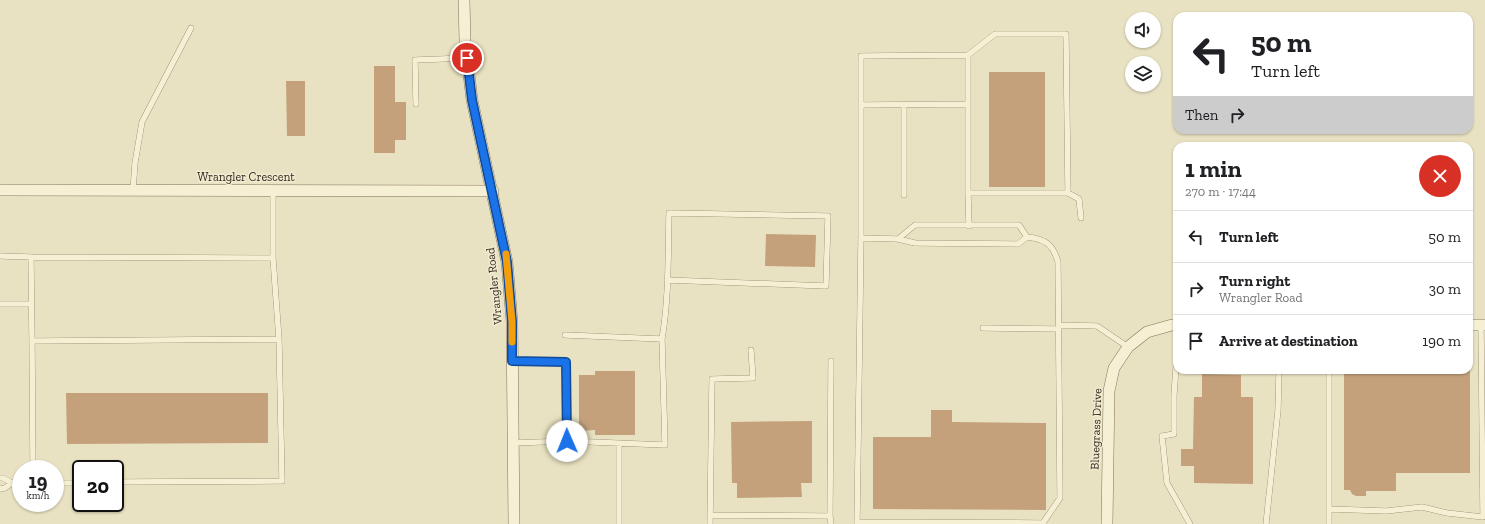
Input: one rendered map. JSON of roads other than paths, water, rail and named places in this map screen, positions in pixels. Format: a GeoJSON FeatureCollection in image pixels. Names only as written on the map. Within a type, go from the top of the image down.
{"type":"FeatureCollection","features":[{"type":"Feature","properties":{"kind":"street","name":"Wrangler Road"},"geometry":{"type":"LineString","coordinates":[[464,0],[465,41],[472,100],[493,191],[507,262],[512,322],[514,524]]}},
{"type":"Feature","properties":{"kind":"street","name":"Wrangler Crescent"},"geometry":{"type":"LineString","coordinates":[[0,190],[493,191]]}},
{"type":"Feature","properties":{"kind":"street","name":"Bluegrass Drive"},"geometry":{"type":"LineString","coordinates":[[1107,524],[1109,392],[1114,368],[1128,347],[1147,332],[1173,325]]}},
{"type":"Feature","properties":{"kind":"lane"},"geometry":{"type":"LineString","coordinates":[[133,190],[135,163],[142,122],[191,28]]}},
{"type":"Feature","properties":{"kind":"lane"},"geometry":{"type":"LineString","coordinates":[[861,238],[898,239],[915,243],[1018,244],[1027,237],[1044,240],[1052,248],[1058,262],[1060,498],[1043,523],[857,523],[862,56],[968,55],[995,34],[1066,34],[1068,193]]}},
{"type":"Feature","properties":{"kind":"lane"},"geometry":{"type":"LineString","coordinates":[[968,55],[969,226]]}},
{"type":"Feature","properties":{"kind":"lane"},"geometry":{"type":"LineString","coordinates":[[416,104],[415,60],[467,58]]}},
{"type":"Feature","properties":{"kind":"lane"},"geometry":{"type":"LineString","coordinates":[[861,105],[904,106],[968,104]]}},
{"type":"Feature","properties":{"kind":"lane"},"geometry":{"type":"LineString","coordinates":[[904,106],[904,195]]}},
{"type":"Feature","properties":{"kind":"lane"},"geometry":{"type":"LineString","coordinates":[[124,482],[282,481],[279,339],[273,258],[273,190]]}},
{"type":"Feature","properties":{"kind":"lane"},"geometry":{"type":"LineString","coordinates":[[968,193],[1068,193],[1079,199],[1081,218]]}},
{"type":"Feature","properties":{"kind":"lane"},"geometry":{"type":"LineString","coordinates":[[513,443],[567,441],[665,445],[662,339],[667,311],[667,280],[669,213],[828,216],[826,286],[667,280]]}},
{"type":"Feature","properties":{"kind":"lane"},"geometry":{"type":"LineString","coordinates":[[898,239],[915,225],[1019,225],[1027,237]]}},
{"type":"Feature","properties":{"kind":"lane"},"geometry":{"type":"LineString","coordinates":[[0,256],[273,258]]}},
{"type":"Feature","properties":{"kind":"lane"},"geometry":{"type":"LineString","coordinates":[[31,256],[33,460]]}},
{"type":"Feature","properties":{"kind":"lane"},"geometry":{"type":"LineString","coordinates":[[0,304],[31,304]]}},
{"type":"Feature","properties":{"kind":"lane"},"geometry":{"type":"LineString","coordinates":[[1329,509],[1386,511],[1422,507],[1447,513],[1483,517],[1483,325]]}},
{"type":"Feature","properties":{"kind":"lane"},"geometry":{"type":"LineString","coordinates":[[984,328],[1096,326],[1128,347]]}},
{"type":"Feature","properties":{"kind":"lane"},"geometry":{"type":"LineString","coordinates":[[565,335],[662,339]]}},
{"type":"Feature","properties":{"kind":"lane"},"geometry":{"type":"LineString","coordinates":[[32,341],[279,339]]}},
{"type":"Feature","properties":{"kind":"lane"},"geometry":{"type":"LineString","coordinates":[[710,524],[712,379],[752,378],[752,350]]}},
{"type":"Feature","properties":{"kind":"lane"},"geometry":{"type":"LineString","coordinates":[[512,361],[566,362],[567,441]]}},
{"type":"Feature","properties":{"kind":"lane"},"geometry":{"type":"LineString","coordinates":[[831,361],[831,524]]}},
{"type":"Feature","properties":{"kind":"lane"},"geometry":{"type":"LineString","coordinates":[[1176,374],[1174,434],[1162,436],[1167,483],[1190,524]]}},
{"type":"Feature","properties":{"kind":"lane"},"geometry":{"type":"LineString","coordinates":[[1266,524],[1278,410],[1278,374]]}},
{"type":"Feature","properties":{"kind":"lane"},"geometry":{"type":"LineString","coordinates":[[1329,374],[1329,524]]}},
{"type":"Feature","properties":{"kind":"lane"},"geometry":{"type":"LineString","coordinates":[[619,444],[620,524]]}},
{"type":"Feature","properties":{"kind":"lane"},"geometry":{"type":"LineString","coordinates":[[0,478],[12,483],[5,488],[0,489]]}},
{"type":"Feature","properties":{"kind":"lane"},"geometry":{"type":"LineString","coordinates":[[710,515],[830,516]]}}]}
